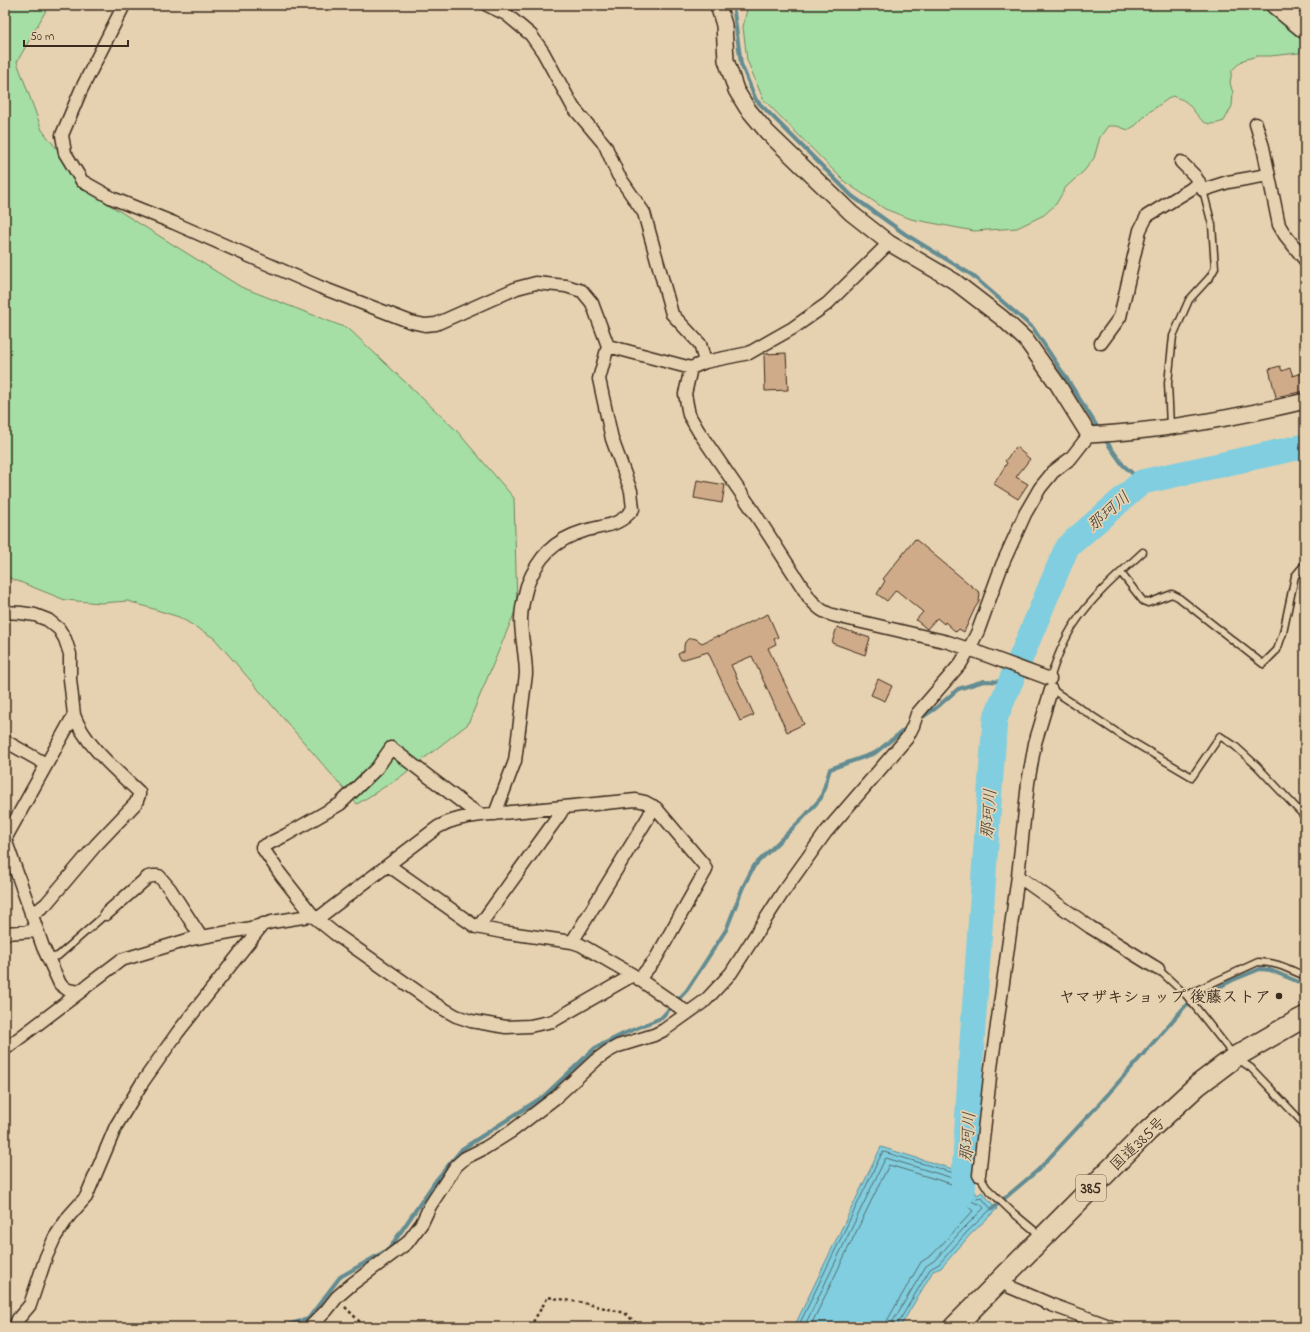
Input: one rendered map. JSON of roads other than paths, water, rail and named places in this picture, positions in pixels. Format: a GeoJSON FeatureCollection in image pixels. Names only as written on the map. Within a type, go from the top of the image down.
{"type":"FeatureCollection","features":[{"type":"Feature","properties":{"kind":"highway","name":"国道385号"},"geometry":{"type":"LineString","coordinates":[[954,1327],[1148,1131],[1198,1085],[1235,1057],[1305,1017]]}},
{"type":"Feature","properties":{"kind":"main road"},"geometry":{"type":"LineString","coordinates":[[1276,5],[1305,29]]}},
{"type":"Feature","properties":{"kind":"street"},"geometry":{"type":"LineString","coordinates":[[124,5],[81,90],[62,135],[65,153],[82,181],[112,198],[174,223],[320,287],[411,322],[425,325],[436,324],[517,288],[536,283],[566,286],[582,291],[592,303],[608,346],[599,379],[612,439],[631,491],[633,509],[627,517],[616,524],[585,531],[558,542],[538,562],[531,576],[524,595],[521,617],[521,635],[526,661],[526,674],[515,761],[495,814]]}},
{"type":"Feature","properties":{"kind":"street"},"geometry":{"type":"LineString","coordinates":[[487,5],[506,14],[532,35],[573,107],[604,145],[618,175],[644,213],[672,314],[700,344],[705,362]]}},
{"type":"Feature","properties":{"kind":"street"},"geometry":{"type":"LineString","coordinates":[[718,5],[724,25],[726,60],[736,90],[747,108],[767,132],[851,213],[889,243],[954,281],[1002,318],[1026,340],[1058,385],[1089,435]]}},
{"type":"Feature","properties":{"kind":"street"},"geometry":{"type":"LineString","coordinates":[[1256,124],[1263,147],[1279,225],[1305,260]]}},
{"type":"Feature","properties":{"kind":"street"},"geometry":{"type":"LineString","coordinates":[[1181,162],[1195,176],[1201,186]]}},
{"type":"Feature","properties":{"kind":"street"},"geometry":{"type":"LineString","coordinates":[[1102,343],[1120,317],[1140,230],[1147,216],[1191,189],[1268,175]]}},
{"type":"Feature","properties":{"kind":"street"},"geometry":{"type":"LineString","coordinates":[[608,346],[691,368],[705,362],[749,353],[793,328],[827,304],[889,243]]}},
{"type":"Feature","properties":{"kind":"street"},"geometry":{"type":"LineString","coordinates":[[691,368],[685,394],[689,416],[752,509],[810,599],[818,608],[826,613],[836,616],[948,642],[973,650],[1049,682],[1035,743],[1028,783],[1018,876],[991,1068],[979,1174]]}},
{"type":"Feature","properties":{"kind":"street"},"geometry":{"type":"LineString","coordinates":[[310,1327],[337,1297],[361,1276],[407,1243],[422,1223],[430,1206],[456,1166],[465,1158],[485,1148],[512,1131],[555,1098],[596,1060],[608,1052],[618,1046],[654,1035],[664,1030],[706,1000],[731,973],[783,892],[810,854],[843,811],[907,738],[917,714],[973,650],[978,631],[1002,565],[1032,501],[1053,472],[1071,458],[1089,435],[1124,433],[1170,427],[1270,409],[1305,401]]}},
{"type":"Feature","properties":{"kind":"street"},"geometry":{"type":"LineString","coordinates":[[7,615],[21,613],[35,615],[48,620],[59,629],[65,639],[70,654],[70,679],[74,715],[81,731],[112,767],[138,792],[139,795],[136,803],[96,845],[46,904],[31,914]]}},
{"type":"Feature","properties":{"kind":"street"},"geometry":{"type":"LineString","coordinates":[[74,715],[5,839],[37,931],[60,984],[68,990],[79,992],[84,989]]}},
{"type":"Feature","properties":{"kind":"street"},"geometry":{"type":"LineString","coordinates":[[5,741],[46,764]]}},
{"type":"Feature","properties":{"kind":"street"},"geometry":{"type":"LineString","coordinates":[[315,918],[438,827],[449,821],[463,817],[636,800],[646,802],[653,806],[704,865],[706,870],[655,960],[636,977],[552,1021],[530,1026],[506,1027],[471,1022],[456,1016],[435,1004],[334,933],[315,918],[281,875],[262,847],[340,804],[376,768],[392,748],[467,806],[481,815]]}},
{"type":"Feature","properties":{"kind":"street"},"geometry":{"type":"LineString","coordinates":[[572,942],[649,816],[653,806]]}},
{"type":"Feature","properties":{"kind":"street"},"geometry":{"type":"LineString","coordinates":[[476,927],[482,922],[564,807]]}},
{"type":"Feature","properties":{"kind":"street"},"geometry":{"type":"LineString","coordinates":[[388,865],[476,927],[572,942],[581,945],[636,977],[688,1013]]}},
{"type":"Feature","properties":{"kind":"street"},"geometry":{"type":"LineString","coordinates":[[106,914],[148,877],[159,876],[170,889],[201,937]]}},
{"type":"Feature","properties":{"kind":"street"},"geometry":{"type":"LineString","coordinates":[[1018,876],[1090,927],[1158,969]]}},
{"type":"Feature","properties":{"kind":"street"},"geometry":{"type":"LineString","coordinates":[[5,1049],[121,960],[191,939],[301,917],[309,916],[315,918]]}},
{"type":"Feature","properties":{"kind":"street"},"geometry":{"type":"LineString","coordinates":[[16,1327],[18,1319],[30,1305],[46,1257],[55,1237],[86,1197],[116,1126],[142,1083],[178,1032],[263,924]]}},
{"type":"Feature","properties":{"kind":"street"},"geometry":{"type":"LineString","coordinates":[[5,933],[37,931]]}},
{"type":"Feature","properties":{"kind":"street"},"geometry":{"type":"LineString","coordinates":[[1001,1279],[1010,1287],[1112,1327]]}},
{"type":"Feature","properties":{"kind":"lane"},"geometry":{"type":"LineString","coordinates":[[1170,427],[1168,382],[1174,336],[1189,300],[1210,277],[1215,268],[1212,225],[1201,186]]}},
{"type":"Feature","properties":{"kind":"lane"},"geometry":{"type":"LineString","coordinates":[[1143,552],[1096,597],[1074,624],[1057,659],[1049,682],[1121,735],[1192,777],[1220,736],[1235,746],[1257,766],[1305,818]]}},
{"type":"Feature","properties":{"kind":"lane"},"geometry":{"type":"LineString","coordinates":[[1121,573],[1143,601],[1148,603],[1172,594],[1178,597],[1263,664],[1277,650],[1283,633],[1295,576],[1305,564]]}},
{"type":"Feature","properties":{"kind":"lane"},"geometry":{"type":"LineString","coordinates":[[48,958],[58,956],[106,914]]}},
{"type":"Feature","properties":{"kind":"lane"},"geometry":{"type":"LineString","coordinates":[[1186,996],[1258,962],[1269,962],[1282,965],[1305,976]]}},
{"type":"Feature","properties":{"kind":"lane"},"geometry":{"type":"LineString","coordinates":[[1158,969],[1186,996],[1235,1057],[1251,1068],[1305,1125]]}},
{"type":"Feature","properties":{"kind":"lane"},"geometry":{"type":"LineString","coordinates":[[979,1174],[987,1188],[1011,1211],[1043,1237]]}},
{"type":"Feature","properties":{"kind":"water"},"geometry":{"type":"Polygon","coordinates":[[[881,1147],[969,1174],[969,1179],[977,1195],[982,1192],[997,1209],[970,1235],[941,1268],[933,1271],[900,1327],[794,1327],[881,1147]]]}},
{"type":"Feature","properties":{"kind":"waterway"},"geometry":{"type":"LineString","coordinates":[[733,5],[741,64],[756,100],[852,196],[905,234],[972,275],[1033,328],[1100,431]]}},
{"type":"Feature","properties":{"kind":"waterway"},"geometry":{"type":"LineString","coordinates":[[1103,437],[1123,465],[1142,482]]}},
{"type":"Feature","properties":{"kind":"waterway","name":"那珂川"},"geometry":{"type":"LineString","coordinates":[[955,1204],[963,1192],[972,1041],[995,719],[1067,547],[1142,482],[1305,446]]}},
{"type":"Feature","properties":{"kind":"waterway"},"geometry":{"type":"LineString","coordinates":[[918,720],[936,708],[958,689],[984,681],[1010,682]]}},
{"type":"Feature","properties":{"kind":"waterway"},"geometry":{"type":"LineString","coordinates":[[280,1327],[308,1319],[340,1277],[389,1249],[437,1179],[462,1149],[544,1096],[595,1048],[661,1018],[687,990],[726,930],[743,887],[754,866],[804,817],[821,798],[830,769],[875,753],[909,726]]}},
{"type":"Feature","properties":{"kind":"waterway"},"geometry":{"type":"LineString","coordinates":[[992,1209],[1038,1170],[1102,1101],[1188,1003],[1233,980],[1260,969],[1270,970],[1305,984]]}},
{"type":"Feature","properties":{"kind":"place","name":"ヤマザキショップ 後藤ストア"},"geometry":{"type":"Point","coordinates":[1279,996]}}]}
